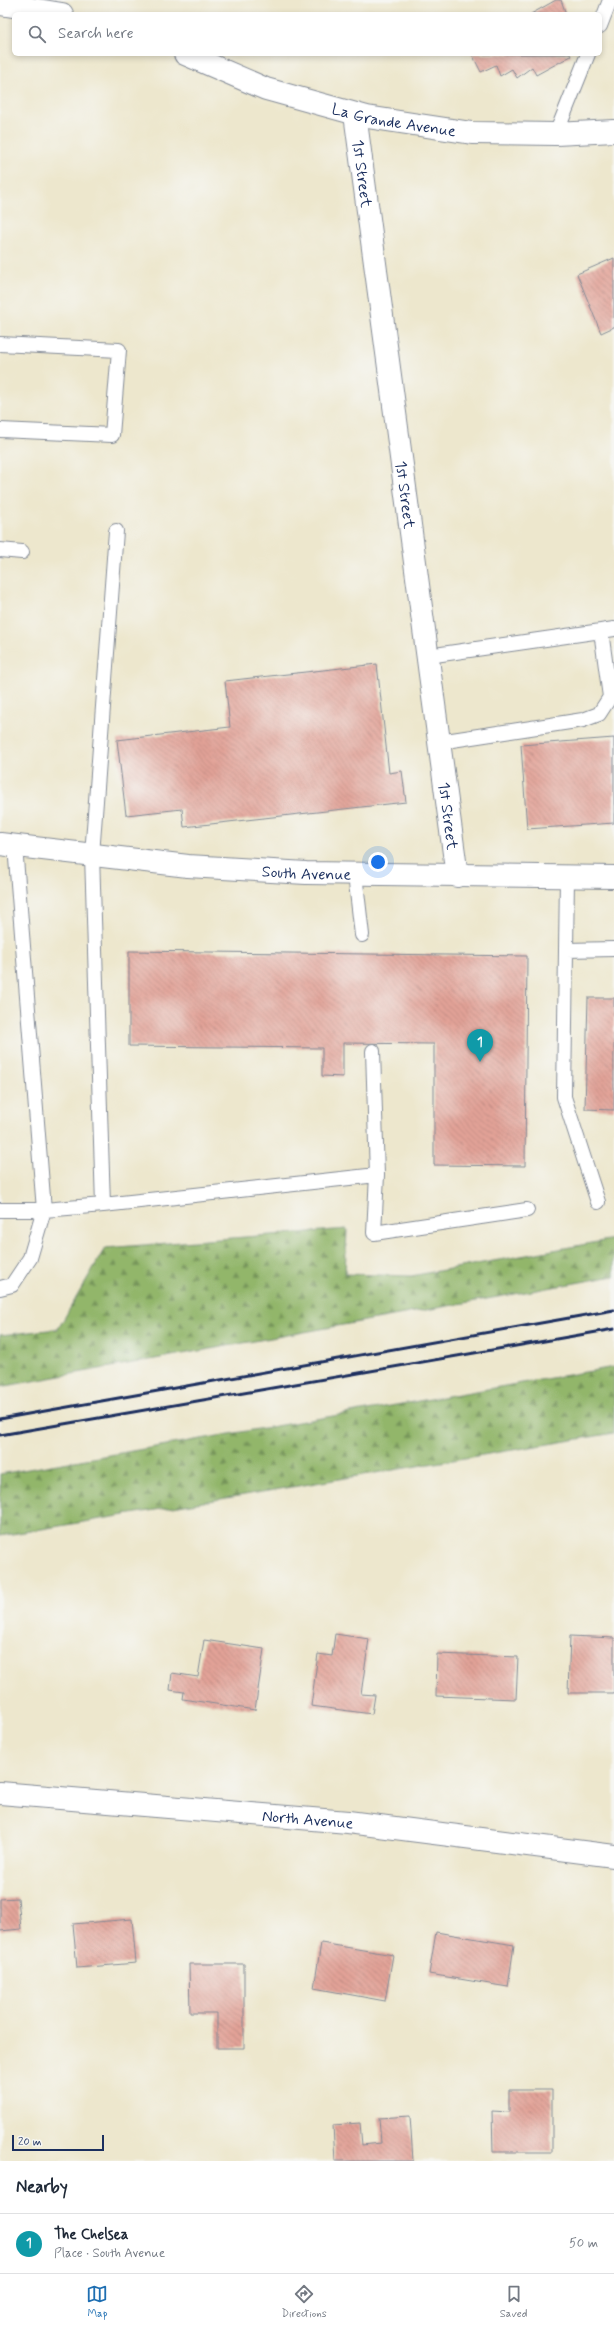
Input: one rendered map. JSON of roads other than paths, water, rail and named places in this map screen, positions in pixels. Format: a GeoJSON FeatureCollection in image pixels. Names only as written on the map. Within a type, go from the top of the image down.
{"type":"FeatureCollection","features":[{"type":"Feature","properties":{"kind":"street"},"geometry":{"type":"LineString","coordinates":[[0,4],[50,12]]}},
{"type":"Feature","properties":{"kind":"street","name":"La Grande Avenue"},"geometry":{"type":"LineString","coordinates":[[189,56],[266,89],[355,114],[472,133],[556,134],[614,131]]}},
{"type":"Feature","properties":{"kind":"street","name":"1st Street"},"geometry":{"type":"LineString","coordinates":[[355,114],[457,876]]}},
{"type":"Feature","properties":{"kind":"street","name":"South Avenue"},"geometry":{"type":"LineString","coordinates":[[8,845],[188,866],[355,874],[614,877]]}},
{"type":"Feature","properties":{"kind":"street","name":"North Avenue"},"geometry":{"type":"LineString","coordinates":[[0,1794],[348,1822],[614,1856]]}},
{"type":"Feature","properties":{"kind":"lane"},"geometry":{"type":"LineString","coordinates":[[602,21],[610,0]]}},
{"type":"Feature","properties":{"kind":"lane"},"geometry":{"type":"LineString","coordinates":[[556,134],[587,56]]}},
{"type":"Feature","properties":{"kind":"lane"},"geometry":{"type":"LineString","coordinates":[[0,344],[119,350],[112,435],[0,430]]}},
{"type":"Feature","properties":{"kind":"lane"},"geometry":{"type":"LineString","coordinates":[[102,1205],[92,855],[116,531]]}},
{"type":"Feature","properties":{"kind":"lane"},"geometry":{"type":"LineString","coordinates":[[0,550],[22,552]]}},
{"type":"Feature","properties":{"kind":"lane"},"geometry":{"type":"LineString","coordinates":[[428,656],[607,630],[610,697],[599,714],[584,720],[439,742]]}},
{"type":"Feature","properties":{"kind":"lane"},"geometry":{"type":"LineString","coordinates":[[0,1288],[12,1286],[26,1264],[44,1210],[8,845]]}},
{"type":"Feature","properties":{"kind":"lane"},"geometry":{"type":"LineString","coordinates":[[355,874],[362,935]]}},
{"type":"Feature","properties":{"kind":"lane"},"geometry":{"type":"LineString","coordinates":[[567,877],[564,1097],[598,1202]]}},
{"type":"Feature","properties":{"kind":"lane"},"geometry":{"type":"LineString","coordinates":[[566,950],[614,949]]}},
{"type":"Feature","properties":{"kind":"lane"},"geometry":{"type":"LineString","coordinates":[[373,1051],[377,1175],[374,1232],[527,1210]]}},
{"type":"Feature","properties":{"kind":"lane"},"geometry":{"type":"LineString","coordinates":[[0,1210],[44,1210],[102,1205],[377,1175]]}},
{"type":"Feature","properties":{"kind":"railway"},"geometry":{"type":"LineString","coordinates":[[0,1419],[614,1310]]}},
{"type":"Feature","properties":{"kind":"railway"},"geometry":{"type":"LineString","coordinates":[[0,1435],[614,1329]]}},
{"type":"Feature","properties":{"kind":"place","name":"The Chelsea"},"geometry":{"type":"Point","coordinates":[480,1062]}}]}
